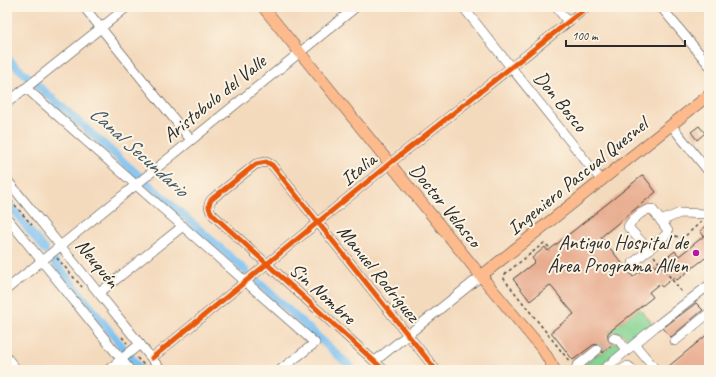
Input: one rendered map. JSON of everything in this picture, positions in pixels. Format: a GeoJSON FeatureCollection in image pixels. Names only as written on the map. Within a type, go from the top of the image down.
{"type":"FeatureCollection","features":[{"type":"Feature","properties":{"kind":"main road","name":"Doctor Velasco"},"geometry":{"type":"LineString","coordinates":[[263,7],[481,276],[543,350],[564,370]]}},
{"type":"Feature","properties":{"kind":"main road","name":"Ingeniero Pascual Quesnel"},"geometry":{"type":"LineString","coordinates":[[481,276],[709,95]]}},
{"type":"Feature","properties":{"kind":"main road","name":"Doctor Velasco"},"geometry":{"type":"LineString","coordinates":[[543,350],[555,370]]}},
{"type":"Feature","properties":{"kind":"street"},"geometry":{"type":"LineString","coordinates":[[84,7],[191,140]]}},
{"type":"Feature","properties":{"kind":"street"},"geometry":{"type":"LineString","coordinates":[[7,103],[127,7]]}},
{"type":"Feature","properties":{"kind":"street","name":"Aristobulo del Valle"},"geometry":{"type":"LineString","coordinates":[[7,289],[356,7]]}},
{"type":"Feature","properties":{"kind":"street","name":"Don Bosco"},"geometry":{"type":"LineString","coordinates":[[463,7],[601,180]]}},
{"type":"Feature","properties":{"kind":"street"},"geometry":{"type":"LineString","coordinates":[[556,7],[568,22]]}},
{"type":"Feature","properties":{"kind":"street","name":"Italia"},"geometry":{"type":"LineString","coordinates":[[152,358],[246,280],[587,7]]}},
{"type":"Feature","properties":{"kind":"street"},"geometry":{"type":"LineString","coordinates":[[661,7],[709,65]]}},
{"type":"Feature","properties":{"kind":"street"},"geometry":{"type":"LineString","coordinates":[[26,88],[246,280]]}},
{"type":"Feature","properties":{"kind":"street"},"geometry":{"type":"LineString","coordinates":[[671,125],[709,172]]}},
{"type":"Feature","properties":{"kind":"street","name":"Manuel Rodríguez"},"geometry":{"type":"LineString","coordinates":[[208,206],[212,198],[256,164],[266,162],[274,167],[436,370]]}},
{"type":"Feature","properties":{"kind":"street","name":"Neuquén"},"geometry":{"type":"LineString","coordinates":[[7,180],[161,370]]}},
{"type":"Feature","properties":{"kind":"street","name":"Sin Nombre"},"geometry":{"type":"LineString","coordinates":[[208,206],[213,215],[384,370]]}},
{"type":"Feature","properties":{"kind":"street"},"geometry":{"type":"LineString","coordinates":[[634,263],[649,250],[667,234],[668,231],[652,209],[648,209],[630,222],[628,227],[649,250]]}},
{"type":"Feature","properties":{"kind":"street"},"geometry":{"type":"LineString","coordinates":[[661,221],[680,213],[706,217]]}},
{"type":"Feature","properties":{"kind":"street"},"geometry":{"type":"LineString","coordinates":[[7,218],[130,370]]}},
{"type":"Feature","properties":{"kind":"street"},"geometry":{"type":"LineString","coordinates":[[99,293],[183,226]]}},
{"type":"Feature","properties":{"kind":"street","name":"Ingeniero Pascual Quesnel"},"geometry":{"type":"LineString","coordinates":[[374,361],[481,276]]}},
{"type":"Feature","properties":{"kind":"street","name":"Sin Nombre"},"geometry":{"type":"LineString","coordinates":[[246,280],[315,342],[280,370]]}},
{"type":"Feature","properties":{"kind":"street"},"geometry":{"type":"LineString","coordinates":[[603,370],[709,284]]}},
{"type":"Feature","properties":{"kind":"street"},"geometry":{"type":"LineString","coordinates":[[675,341],[709,314]]}},
{"type":"Feature","properties":{"kind":"street"},"geometry":{"type":"LineString","coordinates":[[613,338],[618,339],[631,348],[656,370]]}},
{"type":"Feature","properties":{"kind":"street"},"geometry":{"type":"LineString","coordinates":[[108,370],[140,344]]}},
{"type":"Feature","properties":{"kind":"street"},"geometry":{"type":"LineString","coordinates":[[576,369],[597,350]]}},
{"type":"Feature","properties":{"kind":"street"},"geometry":{"type":"LineString","coordinates":[[7,358],[17,370]]}},
{"type":"Feature","properties":{"kind":"street"},"geometry":{"type":"LineString","coordinates":[[621,370],[628,366],[633,370]]}},
{"type":"Feature","properties":{"kind":"path"},"geometry":{"type":"LineString","coordinates":[[7,196],[36,230]]}},
{"type":"Feature","properties":{"kind":"path"},"geometry":{"type":"LineString","coordinates":[[667,234],[683,238],[706,217]]}},
{"type":"Feature","properties":{"kind":"path"},"geometry":{"type":"LineString","coordinates":[[549,247],[544,243],[505,274],[504,279],[576,369]]}},
{"type":"Feature","properties":{"kind":"path"},"geometry":{"type":"LineString","coordinates":[[649,250],[688,301]]}},
{"type":"Feature","properties":{"kind":"path"},"geometry":{"type":"LineString","coordinates":[[52,252],[82,288]]}},
{"type":"Feature","properties":{"kind":"path"},"geometry":{"type":"LineString","coordinates":[[121,336],[149,370]]}},
{"type":"Feature","properties":{"kind":"green space"},"geometry":{"type":"Polygon","coordinates":[[[639,308],[652,323],[630,341],[620,333],[608,333],[639,308]]]}},
{"type":"Feature","properties":{"kind":"green space"},"geometry":{"type":"Polygon","coordinates":[[[616,342],[621,348],[620,350],[595,370],[583,370],[583,366],[599,352],[601,354],[616,342]]]}},
{"type":"Feature","properties":{"kind":"building"},"geometry":{"type":"Polygon","coordinates":[[[699,126],[705,133],[697,140],[691,132],[699,126]]]}},
{"type":"Feature","properties":{"kind":"building"},"geometry":{"type":"Polygon","coordinates":[[[643,175],[656,192],[601,237],[633,277],[652,262],[655,267],[675,251],[679,256],[704,236],[700,231],[709,224],[709,255],[677,280],[674,277],[662,287],[659,284],[649,292],[653,297],[608,333],[607,340],[613,344],[602,353],[603,349],[599,344],[593,345],[573,360],[551,332],[574,314],[550,285],[530,301],[513,279],[535,262],[532,258],[545,247],[548,251],[643,175]]]}},
{"type":"Feature","properties":{"kind":"building"},"geometry":{"type":"Polygon","coordinates":[[[696,303],[703,310],[671,337],[663,328],[696,303]]]}},
{"type":"Feature","properties":{"kind":"building"},"geometry":{"type":"Polygon","coordinates":[[[709,333],[709,370],[672,370],[669,366],[709,333]]]}},
{"type":"Feature","properties":{"kind":"waterway","name":"Canal Secundario"},"geometry":{"type":"LineString","coordinates":[[7,58],[246,271]]}},
{"type":"Feature","properties":{"kind":"waterway"},"geometry":{"type":"LineString","coordinates":[[7,202],[45,250]]}},
{"type":"Feature","properties":{"kind":"waterway"},"geometry":{"type":"LineString","coordinates":[[51,257],[124,349]]}},
{"type":"Feature","properties":{"kind":"waterway","name":"Canal Secundario"},"geometry":{"type":"LineString","coordinates":[[257,281],[354,370]]}},
{"type":"Feature","properties":{"kind":"waterway"},"geometry":{"type":"LineString","coordinates":[[130,356],[141,370]]}},
{"type":"Feature","properties":{"kind":"tunnel"},"geometry":{"type":"LineString","coordinates":[[597,350],[613,338]]}},
{"type":"Feature","properties":{"kind":"cycle path"},"geometry":{"type":"LineString","coordinates":[[152,358],[389,164],[587,7]]}},
{"type":"Feature","properties":{"kind":"cycle path"},"geometry":{"type":"LineString","coordinates":[[384,370],[213,215],[209,207],[209,203],[212,199],[256,164],[266,162],[272,165],[436,370]]}},
{"type":"Feature","properties":{"kind":"place","name":"Antiguo Hospital de Área Programa Allen"},"geometry":{"type":"Point","coordinates":[696,253]}}]}
